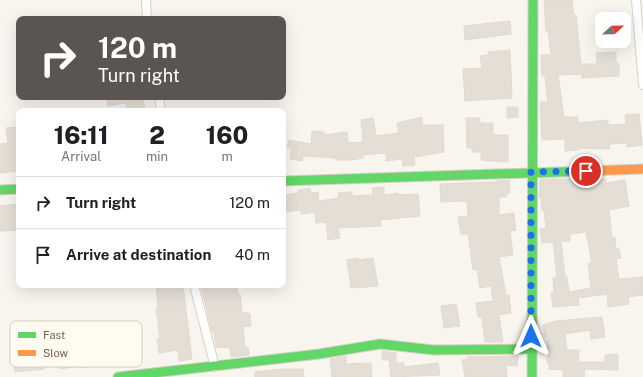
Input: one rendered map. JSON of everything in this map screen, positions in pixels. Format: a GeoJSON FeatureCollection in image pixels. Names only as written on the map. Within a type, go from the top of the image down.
{"type":"FeatureCollection","features":[{"type":"Feature","properties":{"kind":"street"},"geometry":{"type":"LineString","coordinates":[[146,0],[147,16]]}},
{"type":"Feature","properties":{"kind":"street"},"geometry":{"type":"LineString","coordinates":[[532,377],[531,172],[533,0]]}},
{"type":"Feature","properties":{"kind":"street"},"geometry":{"type":"LineString","coordinates":[[636,0],[643,85]]}},
{"type":"Feature","properties":{"kind":"street"},"geometry":{"type":"LineString","coordinates":[[286,181],[643,169]]}},
{"type":"Feature","properties":{"kind":"street"},"geometry":{"type":"LineString","coordinates":[[0,190],[16,189]]}},
{"type":"Feature","properties":{"kind":"street"},"geometry":{"type":"LineString","coordinates":[[195,288],[215,367]]}},
{"type":"Feature","properties":{"kind":"street"},"geometry":{"type":"LineString","coordinates":[[118,377],[319,354],[348,348],[380,344],[434,350],[531,349]]}},
{"type":"Feature","properties":{"kind":"building"},"geometry":{"type":"Polygon","coordinates":[[[544,0],[572,0],[574,16],[576,15],[581,64],[597,64],[596,53],[616,52],[616,63],[619,63],[619,76],[582,78],[581,74],[558,75],[564,117],[578,117],[578,123],[608,120],[608,125],[626,124],[625,115],[639,114],[642,145],[627,147],[627,143],[609,144],[610,149],[579,148],[579,150],[565,151],[565,139],[542,140],[540,102],[548,102],[545,76],[542,76],[541,55],[551,55],[548,31],[546,31],[544,0]]]}},
{"type":"Feature","properties":{"kind":"building"},"geometry":{"type":"Polygon","coordinates":[[[510,21],[511,34],[465,40],[464,26],[510,21]]]}},
{"type":"Feature","properties":{"kind":"building"},"geometry":{"type":"Polygon","coordinates":[[[510,50],[512,98],[465,101],[463,69],[482,68],[480,56],[488,55],[488,52],[510,50]]]}},
{"type":"Feature","properties":{"kind":"building"},"geometry":{"type":"Polygon","coordinates":[[[107,100],[143,100],[145,108],[127,108],[126,103],[108,106],[107,100]]]}},
{"type":"Feature","properties":{"kind":"building"},"geometry":{"type":"Polygon","coordinates":[[[507,107],[518,107],[518,117],[507,118],[507,107]]]}},
{"type":"Feature","properties":{"kind":"building"},"geometry":{"type":"Polygon","coordinates":[[[422,117],[422,125],[443,125],[444,152],[414,157],[415,165],[403,166],[402,159],[386,161],[386,153],[363,155],[363,158],[351,160],[336,160],[336,158],[303,156],[302,161],[290,159],[292,148],[287,148],[289,140],[311,144],[312,131],[324,132],[324,135],[347,132],[348,143],[363,142],[361,120],[373,118],[376,136],[399,133],[397,123],[422,117]]]}},
{"type":"Feature","properties":{"kind":"building"},"geometry":{"type":"Polygon","coordinates":[[[466,118],[480,118],[480,123],[493,123],[493,135],[508,135],[508,162],[481,160],[481,152],[472,152],[472,148],[467,148],[466,118]]]}},
{"type":"Feature","properties":{"kind":"building"},"geometry":{"type":"Polygon","coordinates":[[[16,127],[16,171],[0,173],[0,144],[8,143],[6,128],[16,127]]]}},
{"type":"Feature","properties":{"kind":"building"},"geometry":{"type":"Polygon","coordinates":[[[540,179],[606,179],[606,183],[625,180],[629,206],[609,210],[612,238],[615,237],[616,249],[619,249],[621,258],[616,259],[619,279],[643,277],[643,295],[628,297],[629,304],[608,307],[607,294],[578,298],[579,305],[553,307],[551,293],[554,293],[553,278],[557,278],[553,242],[542,243],[540,229],[546,228],[544,210],[542,211],[541,198],[539,198],[540,179]],[[586,232],[570,234],[570,241],[561,241],[565,277],[567,277],[569,292],[591,288],[588,263],[592,263],[586,232]]]}},
{"type":"Feature","properties":{"kind":"building"},"geometry":{"type":"Polygon","coordinates":[[[509,180],[510,193],[506,194],[506,197],[499,197],[499,215],[514,213],[516,230],[510,231],[513,255],[499,257],[506,295],[509,295],[511,313],[499,315],[503,342],[485,342],[482,317],[478,317],[476,303],[493,301],[491,286],[480,288],[477,269],[473,270],[468,234],[461,234],[458,217],[468,216],[467,201],[441,202],[440,184],[497,182],[509,180]]]}},
{"type":"Feature","properties":{"kind":"building"},"geometry":{"type":"Polygon","coordinates":[[[384,187],[384,195],[398,193],[399,195],[418,194],[420,216],[380,220],[381,226],[338,228],[340,238],[328,240],[326,222],[316,223],[315,212],[301,214],[301,210],[286,212],[286,195],[298,193],[298,190],[310,188],[311,193],[318,192],[319,201],[339,198],[338,193],[352,192],[352,196],[373,195],[372,188],[384,187]]]}},
{"type":"Feature","properties":{"kind":"building"},"geometry":{"type":"Polygon","coordinates":[[[16,204],[16,230],[0,231],[0,206],[16,204]]]}},
{"type":"Feature","properties":{"kind":"building"},"geometry":{"type":"Polygon","coordinates":[[[358,258],[358,260],[373,258],[378,286],[351,288],[347,260],[358,258]]]}},
{"type":"Feature","properties":{"kind":"building"},"geometry":{"type":"Polygon","coordinates":[[[156,288],[183,288],[192,359],[179,361],[178,350],[159,353],[157,339],[160,338],[156,308],[158,308],[156,288]]]}},
{"type":"Feature","properties":{"kind":"building"},"geometry":{"type":"Polygon","coordinates":[[[202,288],[237,288],[238,295],[240,294],[242,312],[250,314],[251,326],[243,327],[245,348],[248,347],[249,355],[231,357],[230,348],[216,347],[214,332],[212,332],[202,288]]]}},
{"type":"Feature","properties":{"kind":"building"},"geometry":{"type":"Polygon","coordinates":[[[456,304],[460,326],[444,328],[441,306],[456,304]]]}},
{"type":"Feature","properties":{"kind":"building"},"geometry":{"type":"Polygon","coordinates":[[[602,317],[605,337],[591,339],[590,330],[565,334],[567,350],[579,350],[578,362],[605,362],[605,355],[618,354],[618,370],[585,369],[584,377],[563,377],[563,370],[549,369],[549,363],[547,363],[548,336],[545,337],[543,325],[556,321],[602,317]]]}},
{"type":"Feature","properties":{"kind":"building"},"geometry":{"type":"Polygon","coordinates":[[[382,351],[396,353],[396,363],[404,363],[404,367],[438,363],[440,375],[391,377],[389,360],[382,360],[382,351]]]}},
{"type":"Feature","properties":{"kind":"building"},"geometry":{"type":"Polygon","coordinates":[[[346,356],[346,364],[371,363],[372,377],[332,377],[330,359],[346,356]]]}},
{"type":"Feature","properties":{"kind":"building"},"geometry":{"type":"Polygon","coordinates":[[[518,356],[517,366],[506,365],[507,377],[465,377],[462,360],[468,359],[467,357],[518,356]]]}},
{"type":"Feature","properties":{"kind":"building"},"geometry":{"type":"Polygon","coordinates":[[[15,367],[44,367],[44,369],[15,372],[15,367]]]}},
{"type":"Feature","properties":{"kind":"building"},"geometry":{"type":"Polygon","coordinates":[[[60,367],[73,367],[60,369],[60,367]]]}},
{"type":"Feature","properties":{"kind":"building"},"geometry":{"type":"Polygon","coordinates":[[[282,369],[303,369],[304,377],[255,377],[255,372],[282,369]]]}},
{"type":"Feature","properties":{"kind":"traffic: fast"},"geometry":{"type":"LineString","coordinates":[[532,377],[533,0]]}},
{"type":"Feature","properties":{"kind":"traffic: fast"},"geometry":{"type":"LineString","coordinates":[[286,181],[589,171]]}},
{"type":"Feature","properties":{"kind":"traffic: fast"},"geometry":{"type":"LineString","coordinates":[[0,190],[16,189]]}},
{"type":"Feature","properties":{"kind":"traffic: fast"},"geometry":{"type":"LineString","coordinates":[[118,377],[319,354],[380,344],[434,350],[531,349]]}},
{"type":"Feature","properties":{"kind":"traffic: slow"},"geometry":{"type":"LineString","coordinates":[[589,171],[643,169]]}},
{"type":"Feature","properties":{"kind":"route"},"geometry":{"type":"LineString","coordinates":[[531,336],[531,172],[586,171]]}}]}
